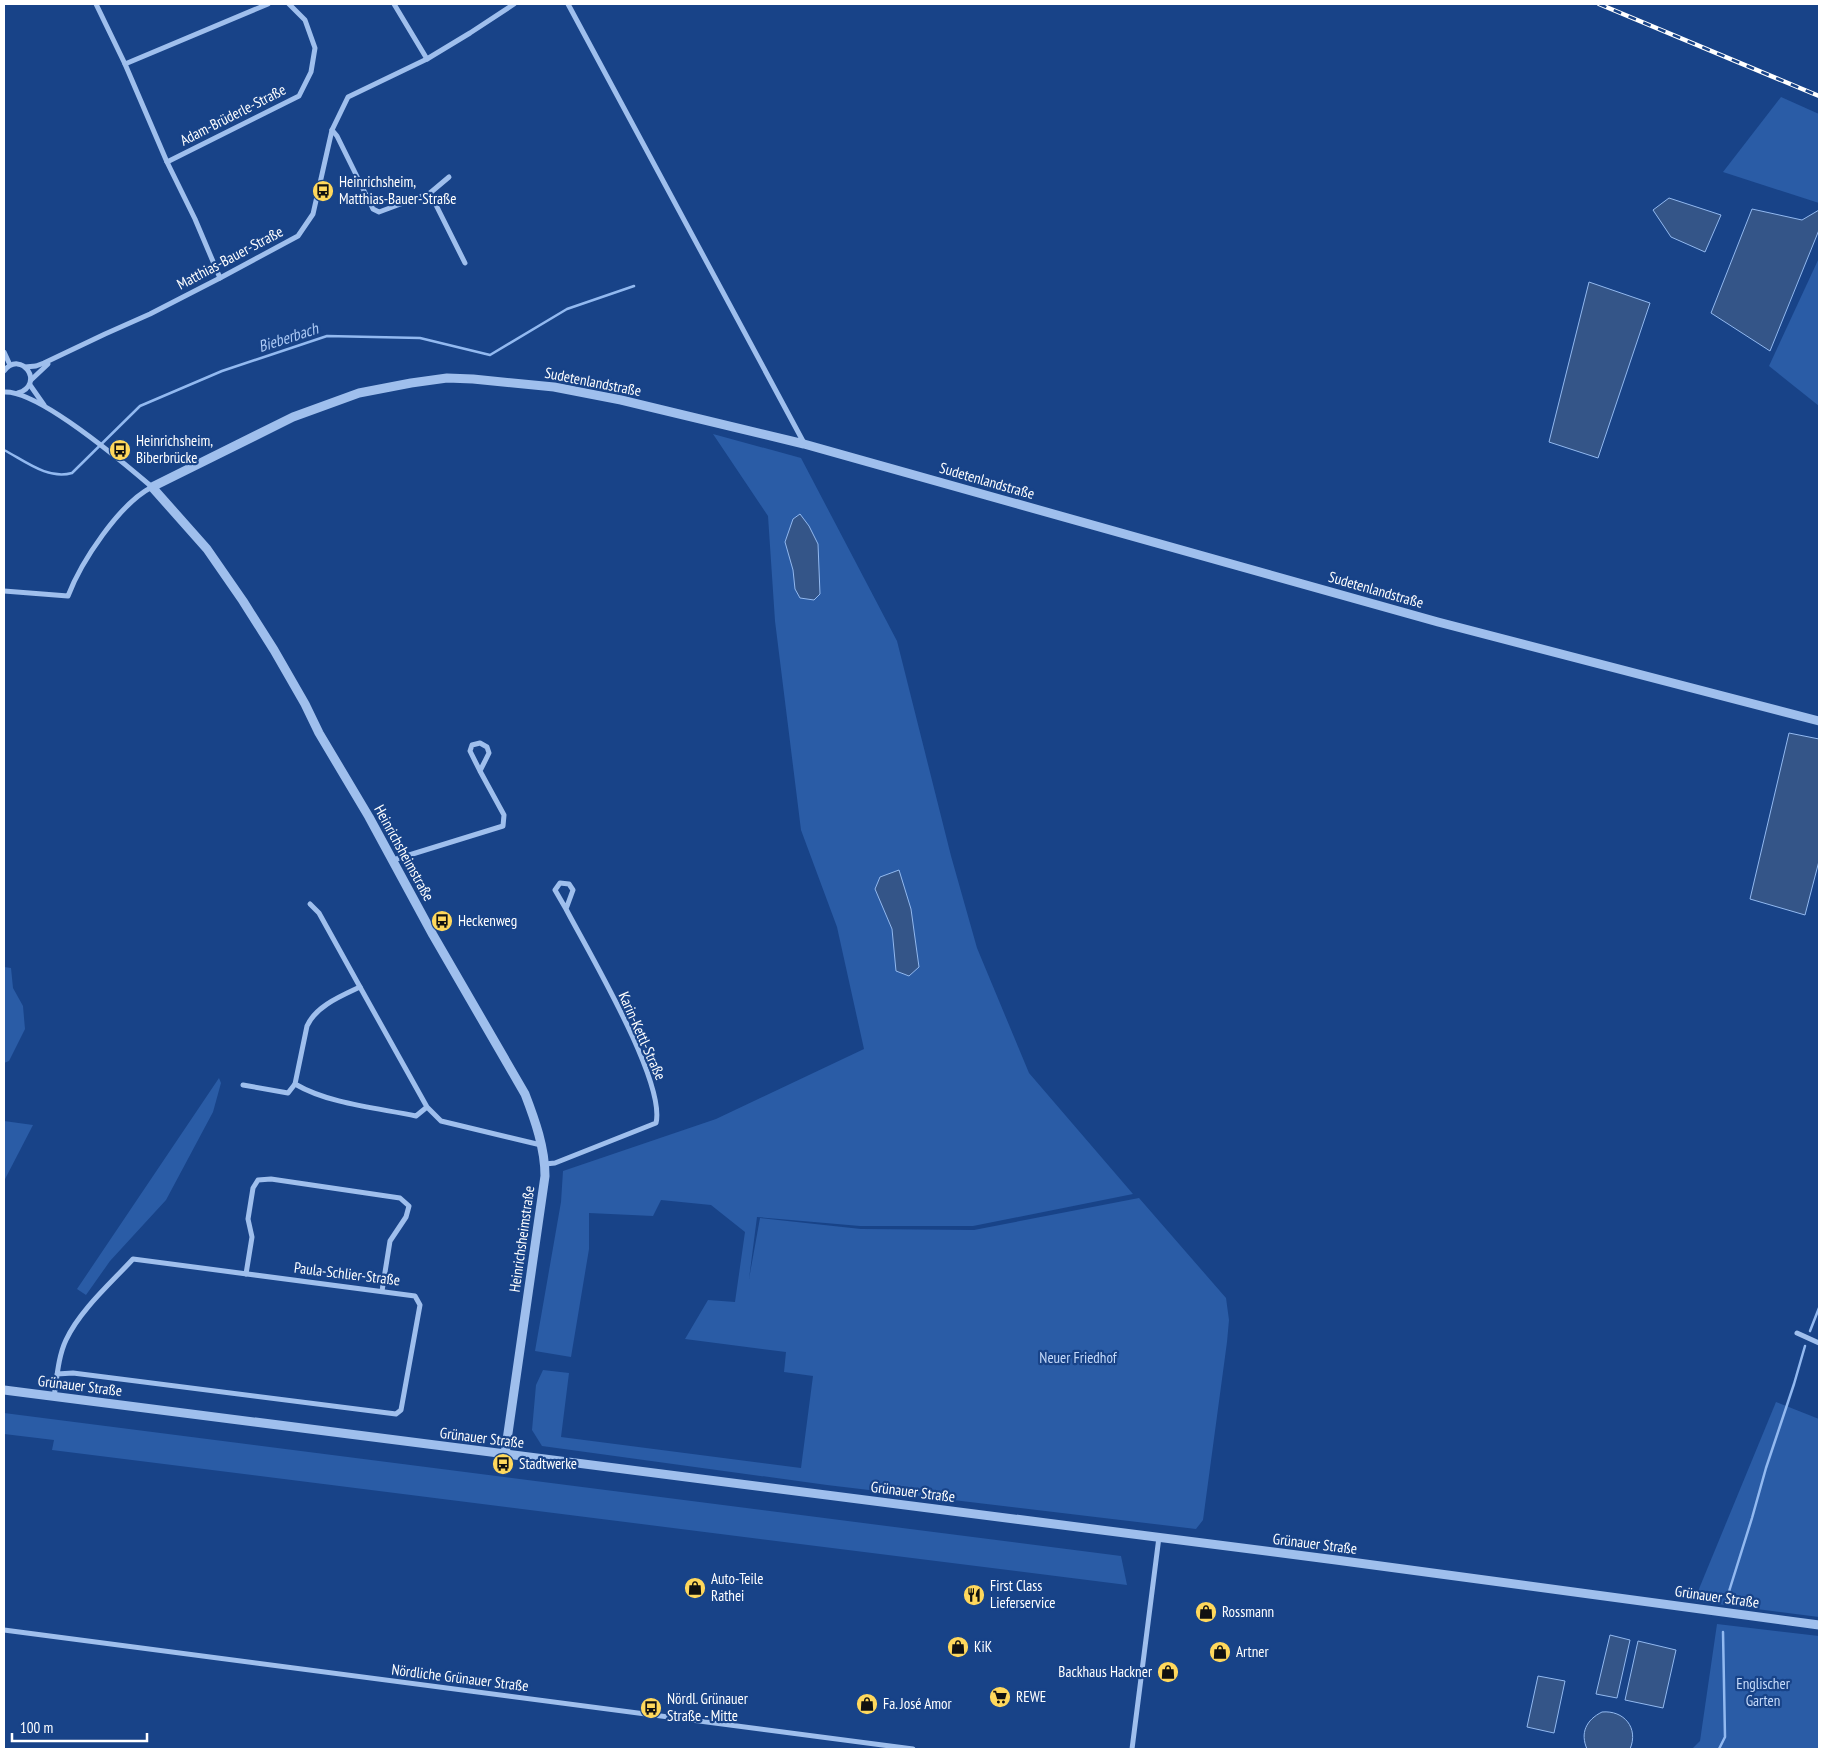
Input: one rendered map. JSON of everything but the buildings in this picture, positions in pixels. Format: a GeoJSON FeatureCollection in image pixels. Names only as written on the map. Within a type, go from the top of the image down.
{"type":"FeatureCollection","features":[{"type":"Feature","properties":{"kind":"street","name":"Adam-Brüderle-Straße"},"geometry":{"type":"LineString","coordinates":[[96,4],[125,64],[220,278]]}},
{"type":"Feature","properties":{"kind":"street"},"geometry":{"type":"LineString","coordinates":[[125,64],[268,4]]}},
{"type":"Feature","properties":{"kind":"street","name":"Adam-Brüderle-Straße"},"geometry":{"type":"LineString","coordinates":[[167,162],[299,96],[311,72],[315,48],[305,20],[289,4]]}},
{"type":"Feature","properties":{"kind":"street"},"geometry":{"type":"LineString","coordinates":[[394,4],[427,59]]}},
{"type":"Feature","properties":{"kind":"street","name":"Matthias-Bauer-Straße"},"geometry":{"type":"LineString","coordinates":[[25,366],[36,366],[150,314],[298,236],[313,214],[332,130],[348,97],[427,59],[514,4]]}},
{"type":"Feature","properties":{"kind":"street"},"geometry":{"type":"LineString","coordinates":[[568,4],[591,44],[762,369],[804,444]]}},
{"type":"Feature","properties":{"kind":"street"},"geometry":{"type":"LineString","coordinates":[[332,130],[338,136],[373,209],[379,212],[430,193],[449,177]]}},
{"type":"Feature","properties":{"kind":"street"},"geometry":{"type":"LineString","coordinates":[[430,193],[465,263]]}},
{"type":"Feature","properties":{"kind":"street"},"geometry":{"type":"LineString","coordinates":[[4,352],[10,366]]}},
{"type":"Feature","properties":{"kind":"street","name":"Matthias-Bauer-Straße"},"geometry":{"type":"LineString","coordinates":[[30,382],[39,371],[56,357]]}},
{"type":"Feature","properties":{"kind":"street"},"geometry":{"type":"LineString","coordinates":[[4,371],[15,364],[25,366]]}},
{"type":"Feature","properties":{"kind":"street","name":"Heinrichsheimstraße"},"geometry":{"type":"LineString","coordinates":[[25,366],[30,375],[34,394],[48,410]]}},
{"type":"Feature","properties":{"kind":"street","name":"Sudetenlandstraße"},"geometry":{"type":"LineString","coordinates":[[152,487],[292,417],[359,393],[447,378],[511,382],[564,389],[621,400],[804,444],[1438,622],[1819,721]]}},
{"type":"Feature","properties":{"kind":"street"},"geometry":{"type":"LineString","coordinates":[[18,393],[27,389],[30,382]]}},
{"type":"Feature","properties":{"kind":"street","name":"Heinrichsheimstraße"},"geometry":{"type":"LineString","coordinates":[[4,386],[7,392],[18,393],[106,448],[152,487],[207,549],[247,606],[274,650],[305,704],[322,739],[393,860],[432,934],[525,1094],[534,1118],[545,1164],[545,1176],[505,1454]]}},
{"type":"Feature","properties":{"kind":"street"},"geometry":{"type":"LineString","coordinates":[[4,591],[68,596],[75,577],[118,517],[142,492],[152,487]]}},
{"type":"Feature","properties":{"kind":"street"},"geometry":{"type":"LineString","coordinates":[[393,860],[503,826],[504,815],[480,770],[470,750],[472,745],[480,743],[487,746],[489,754],[480,770]]}},
{"type":"Feature","properties":{"kind":"street","name":"Karin-Kettl-Straße"},"geometry":{"type":"LineString","coordinates":[[545,1164],[555,1163],[656,1123],[658,1116],[651,1082],[631,1034],[555,890],[560,883],[569,884],[573,890],[566,909]]}},
{"type":"Feature","properties":{"kind":"street"},"geometry":{"type":"LineString","coordinates":[[310,904],[319,913],[427,1107],[441,1121],[540,1145]]}},
{"type":"Feature","properties":{"kind":"street"},"geometry":{"type":"LineString","coordinates":[[243,1085],[288,1094],[295,1084],[307,1026],[311,1018],[318,1010],[360,987]]}},
{"type":"Feature","properties":{"kind":"street"},"geometry":{"type":"LineString","coordinates":[[295,1084],[304,1090],[341,1101],[416,1116],[427,1107]]}},
{"type":"Feature","properties":{"kind":"street"},"geometry":{"type":"LineString","coordinates":[[246,1274],[252,1237],[248,1219],[253,1188],[258,1180],[271,1178],[400,1198],[409,1206],[406,1217],[390,1241],[382,1291]]}},
{"type":"Feature","properties":{"kind":"street","name":"Paula-Schlier-Straße"},"geometry":{"type":"LineString","coordinates":[[54,1397],[60,1357],[66,1340],[77,1320],[133,1259],[198,1266],[415,1296],[420,1305],[401,1410],[396,1414],[73,1373],[58,1374]]}},
{"type":"Feature","properties":{"kind":"street"},"geometry":{"type":"LineString","coordinates":[[1797,1333],[1819,1343]]}},
{"type":"Feature","properties":{"kind":"street","name":"Grünauer Straße"},"geometry":{"type":"LineString","coordinates":[[4,1390],[1159,1537],[1819,1625]]}},
{"type":"Feature","properties":{"kind":"street"},"geometry":{"type":"LineString","coordinates":[[1132,1749],[1159,1537]]}},
{"type":"Feature","properties":{"kind":"street","name":"Nördliche Grünauer Straße"},"geometry":{"type":"LineString","coordinates":[[4,1630],[914,1749]]}},
{"type":"Feature","properties":{"kind":"green space"},"geometry":{"type":"Polygon","coordinates":[[[1781,97],[1819,114],[1819,203],[1723,172],[1781,97]]]}},
{"type":"Feature","properties":{"kind":"green space"},"geometry":{"type":"Polygon","coordinates":[[[1819,258],[1819,406],[1769,366],[1819,258]]]}},
{"type":"Feature","properties":{"kind":"green space","name":"Neuer Friedhof"},"geometry":{"type":"Polygon","coordinates":[[[713,434],[801,458],[897,641],[951,856],[977,948],[1029,1073],[1133,1194],[973,1226],[860,1226],[757,1217],[749,1279],[760,1218],[861,1229],[974,1230],[1139,1198],[1226,1298],[1229,1320],[1227,1342],[1203,1520],[1196,1529],[827,1485],[542,1446],[532,1430],[536,1385],[543,1370],[569,1373],[561,1437],[801,1468],[813,1376],[784,1372],[786,1352],[685,1339],[708,1300],[735,1302],[745,1232],[711,1205],[661,1200],[653,1216],[589,1213],[589,1249],[571,1357],[535,1351],[561,1202],[563,1171],[716,1119],[864,1049],[837,927],[801,830],[775,621],[768,516],[713,434]],[[799,515],[793,519],[785,542],[793,570],[795,589],[820,594],[818,569],[799,515]],[[911,909],[892,929],[896,971],[909,976],[919,966],[911,909]]]}},
{"type":"Feature","properties":{"kind":"green space"},"geometry":{"type":"Polygon","coordinates":[[[4,967],[11,968],[13,988],[23,1006],[25,1029],[9,1061],[4,1063],[4,967]]]}},
{"type":"Feature","properties":{"kind":"green space"},"geometry":{"type":"Polygon","coordinates":[[[219,1078],[221,1083],[213,1112],[166,1200],[110,1261],[86,1295],[77,1289],[219,1078]]]}},
{"type":"Feature","properties":{"kind":"green space"},"geometry":{"type":"Polygon","coordinates":[[[4,1121],[33,1125],[4,1181],[4,1121]]]}},
{"type":"Feature","properties":{"kind":"green space"},"geometry":{"type":"Polygon","coordinates":[[[1776,1402],[1819,1419],[1819,1617],[1694,1601],[1776,1402]]]}},
{"type":"Feature","properties":{"kind":"green space"},"geometry":{"type":"Polygon","coordinates":[[[4,1413],[1121,1556],[1127,1585],[52,1450],[54,1440],[4,1434],[4,1413]]]}},
{"type":"Feature","properties":{"kind":"green space","name":"Englischer Garten"},"geometry":{"type":"Polygon","coordinates":[[[1717,1624],[1819,1636],[1819,1749],[1692,1749],[1700,1741],[1717,1624]]]}},
{"type":"Feature","properties":{"kind":"shaded area"},"geometry":{"type":"Polygon","coordinates":[[[1669,198],[1721,215],[1705,252],[1671,237],[1653,210],[1669,198]]]}},
{"type":"Feature","properties":{"kind":"shaded area"},"geometry":{"type":"Polygon","coordinates":[[[1752,209],[1802,220],[1819,210],[1819,230],[1770,351],[1711,313],[1752,209]]]}},
{"type":"Feature","properties":{"kind":"shaded area"},"geometry":{"type":"Polygon","coordinates":[[[1589,282],[1650,303],[1598,458],[1549,442],[1589,282]]]}},
{"type":"Feature","properties":{"kind":"shaded area"},"geometry":{"type":"Polygon","coordinates":[[[800,514],[809,526],[818,544],[820,594],[814,600],[800,598],[795,589],[793,570],[785,542],[793,519],[800,514]]]}},
{"type":"Feature","properties":{"kind":"shaded area"},"geometry":{"type":"Polygon","coordinates":[[[1789,733],[1819,739],[1819,861],[1805,915],[1750,899],[1789,733]]]}},
{"type":"Feature","properties":{"kind":"shaded area"},"geometry":{"type":"Polygon","coordinates":[[[899,870],[911,909],[919,967],[909,976],[896,971],[892,929],[875,889],[880,877],[899,870]]]}},
{"type":"Feature","properties":{"kind":"shaded area"},"geometry":{"type":"Polygon","coordinates":[[[1610,1635],[1630,1640],[1617,1698],[1596,1694],[1610,1635]]]}},
{"type":"Feature","properties":{"kind":"shaded area"},"geometry":{"type":"Polygon","coordinates":[[[1638,1641],[1676,1650],[1663,1708],[1625,1700],[1638,1641]]]}},
{"type":"Feature","properties":{"kind":"shaded area"},"geometry":{"type":"Polygon","coordinates":[[[1538,1676],[1565,1681],[1554,1733],[1527,1727],[1538,1676]]]}},
{"type":"Feature","properties":{"kind":"shaded area"},"geometry":{"type":"Polygon","coordinates":[[[1602,1712],[1617,1714],[1628,1722],[1633,1734],[1630,1749],[1587,1749],[1584,1732],[1588,1723],[1602,1712]]]}},
{"type":"Feature","properties":{"kind":"waterway","name":"Bieberbach"},"geometry":{"type":"LineString","coordinates":[[4,450],[45,472],[54,474],[72,473],[140,406],[222,371],[327,336],[420,338],[490,355],[567,309],[634,286]]}},
{"type":"Feature","properties":{"kind":"waterway"},"geometry":{"type":"LineString","coordinates":[[1810,1331],[1819,1308]]}},
{"type":"Feature","properties":{"kind":"waterway"},"geometry":{"type":"LineString","coordinates":[[1726,1601],[1805,1346]]}},
{"type":"Feature","properties":{"kind":"waterway"},"geometry":{"type":"LineString","coordinates":[[1719,1749],[1725,1737],[1723,1632]]}},
{"type":"Feature","properties":{"kind":"railway"},"geometry":{"type":"LineString","coordinates":[[1599,4],[1819,96]]}},
{"type":"Feature","properties":{"kind":"place","name":"Heinrichsheim, Matthias-Bauer-Straße"},"geometry":{"type":"Point","coordinates":[323,191]}},
{"type":"Feature","properties":{"kind":"place","name":"Heinrichsheim, Biberbrücke"},"geometry":{"type":"Point","coordinates":[120,450]}},
{"type":"Feature","properties":{"kind":"place","name":"Heckenweg"},"geometry":{"type":"Point","coordinates":[442,921]}},
{"type":"Feature","properties":{"kind":"place","name":"Stadtwerke"},"geometry":{"type":"Point","coordinates":[503,1464]}},
{"type":"Feature","properties":{"kind":"place","name":"Auto-Teile Rathei"},"geometry":{"type":"Point","coordinates":[695,1588]}},
{"type":"Feature","properties":{"kind":"place","name":"First Class Lieferservice"},"geometry":{"type":"Point","coordinates":[974,1595]}},
{"type":"Feature","properties":{"kind":"place","name":"Rossmann"},"geometry":{"type":"Point","coordinates":[1206,1612]}},
{"type":"Feature","properties":{"kind":"place","name":"KiK"},"geometry":{"type":"Point","coordinates":[958,1647]}},
{"type":"Feature","properties":{"kind":"place","name":"Artner"},"geometry":{"type":"Point","coordinates":[1220,1652]}},
{"type":"Feature","properties":{"kind":"place","name":"Backhaus Hackner"},"geometry":{"type":"Point","coordinates":[1168,1672]}},
{"type":"Feature","properties":{"kind":"place","name":"REWE"},"geometry":{"type":"Point","coordinates":[1000,1697]}},
{"type":"Feature","properties":{"kind":"place","name":"Fa. José Amor"},"geometry":{"type":"Point","coordinates":[867,1704]}},
{"type":"Feature","properties":{"kind":"place","name":"Nördl. Grünauer Straße - Mitte"},"geometry":{"type":"Point","coordinates":[651,1708]}}]}
